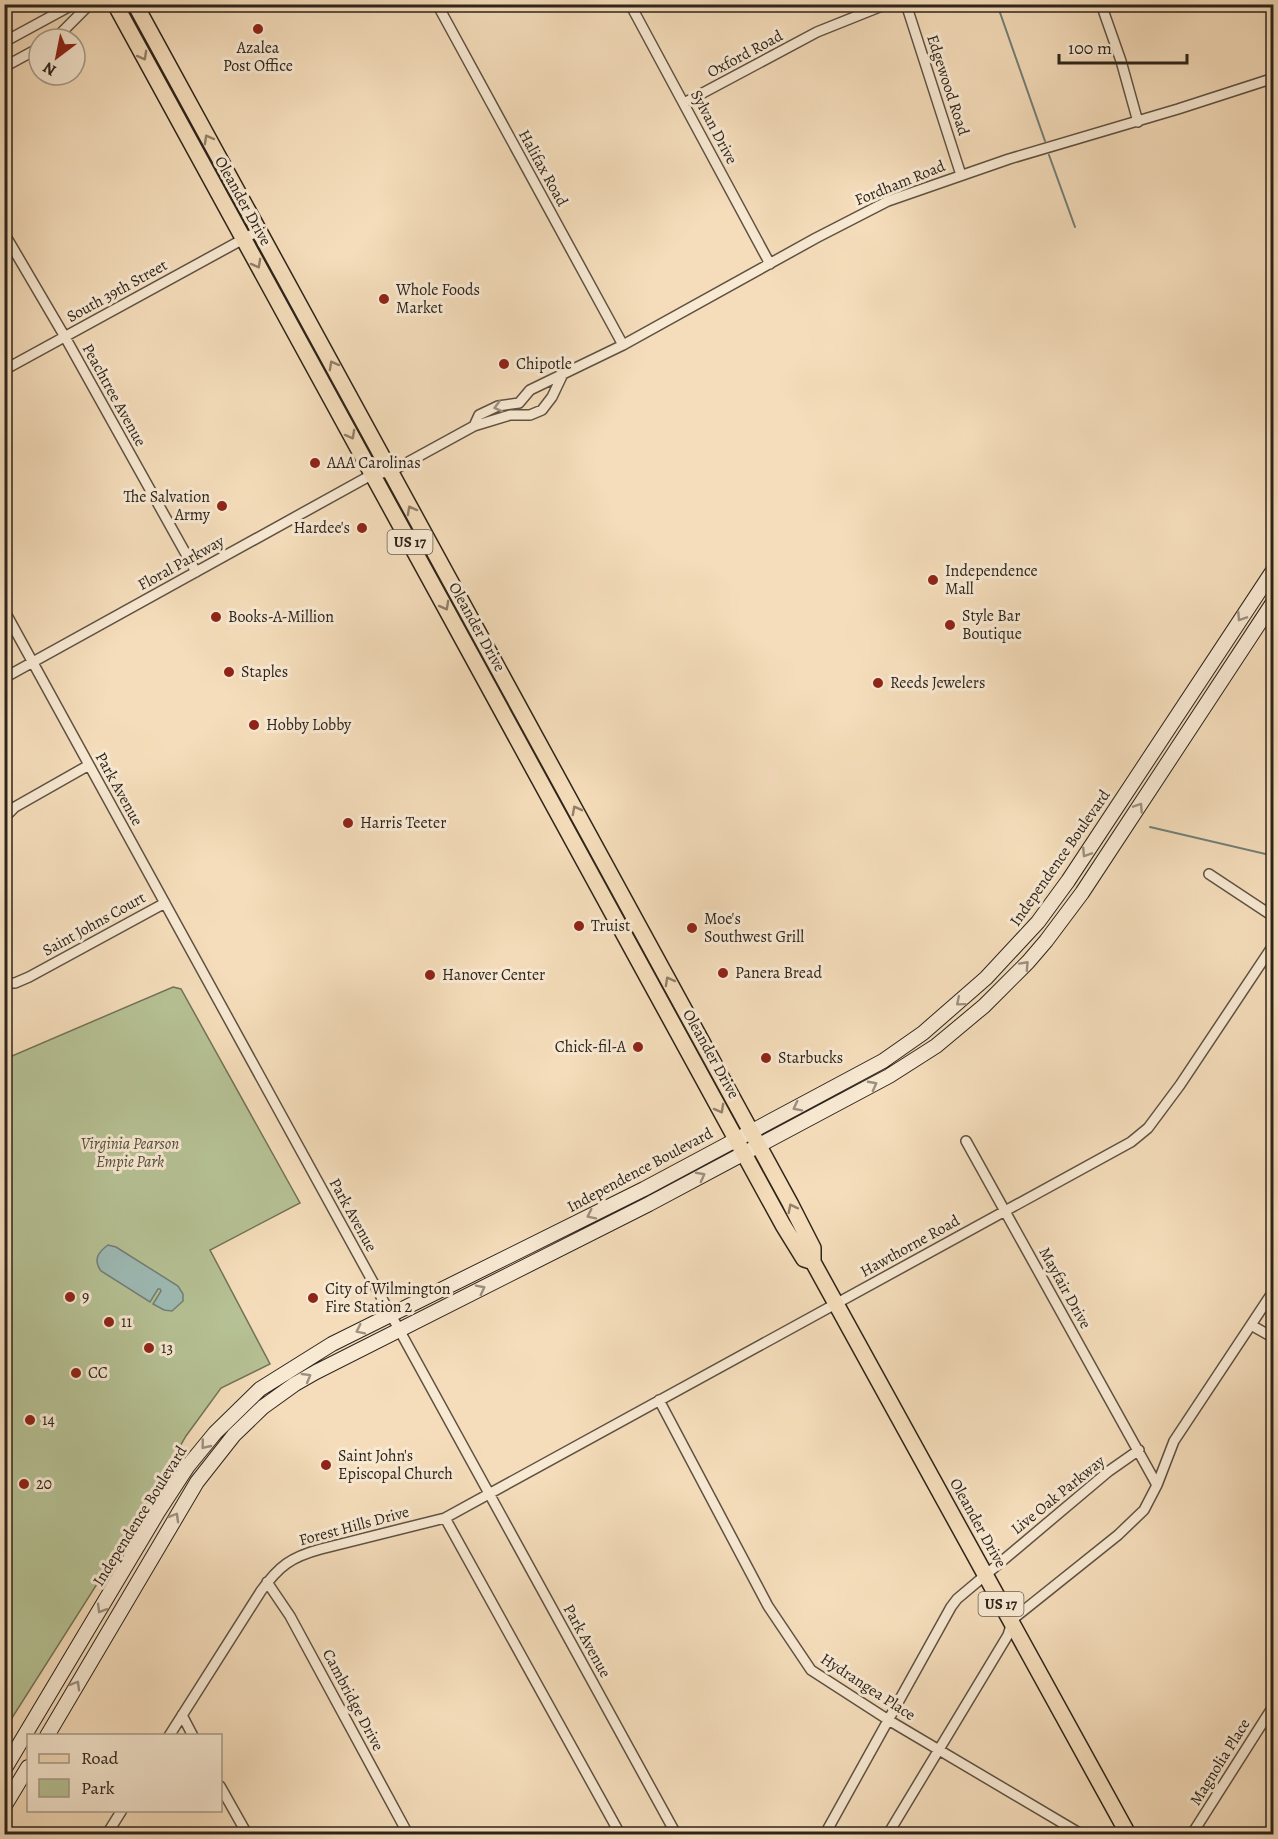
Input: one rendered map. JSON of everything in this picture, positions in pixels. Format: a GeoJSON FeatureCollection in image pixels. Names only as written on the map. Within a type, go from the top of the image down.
{"type":"FeatureCollection","features":[{"type":"Feature","properties":{"kind":"main road","name":"Oleander Drive"},"geometry":{"type":"LineString","coordinates":[[115,4],[783,1225],[804,1259],[813,1262]]}},
{"type":"Feature","properties":{"kind":"main road","name":"Oleander Drive"},"geometry":{"type":"LineString","coordinates":[[135,4],[751,1131],[813,1248],[813,1262],[1128,1834]]}},
{"type":"Feature","properties":{"kind":"main road","name":"Independence Boulevard"},"geometry":{"type":"LineString","coordinates":[[4,1770],[158,1512],[188,1466],[214,1433],[260,1389],[332,1344],[644,1189],[883,1061],[923,1033],[1001,964],[1038,922],[1068,881],[1274,569]]}},
{"type":"Feature","properties":{"kind":"main road","name":"Independence Boulevard"},"geometry":{"type":"LineString","coordinates":[[48,1734],[182,1506],[222,1449],[263,1407],[286,1390],[325,1368],[649,1204],[889,1076],[936,1046],[984,1006],[1028,963],[1082,893],[1274,601]]}},
{"type":"Feature","properties":{"kind":"main road"},"geometry":{"type":"LineString","coordinates":[[1082,893],[1119,819],[1118,804]]}},
{"type":"Feature","properties":{"kind":"main road"},"geometry":{"type":"LineString","coordinates":[[4,1807],[27,1769]]}},
{"type":"Feature","properties":{"kind":"street"},"geometry":{"type":"LineString","coordinates":[[4,42],[74,4]]}},
{"type":"Feature","properties":{"kind":"street"},"geometry":{"type":"LineString","coordinates":[[67,27],[90,4]]}},
{"type":"Feature","properties":{"kind":"street","name":"Halifax Road"},"geometry":{"type":"LineString","coordinates":[[437,4],[623,345]]}},
{"type":"Feature","properties":{"kind":"street","name":"Sylvan Drive"},"geometry":{"type":"LineString","coordinates":[[630,4],[770,264]]}},
{"type":"Feature","properties":{"kind":"street","name":"Oxford Road"},"geometry":{"type":"LineString","coordinates":[[684,103],[817,32],[887,4]]}},
{"type":"Feature","properties":{"kind":"street","name":"Edgewood Road"},"geometry":{"type":"LineString","coordinates":[[906,4],[961,175]]}},
{"type":"Feature","properties":{"kind":"street"},"geometry":{"type":"LineString","coordinates":[[1101,4],[1121,61],[1137,122]]}},
{"type":"Feature","properties":{"kind":"street"},"geometry":{"type":"LineString","coordinates":[[4,67],[27,55]]}},
{"type":"Feature","properties":{"kind":"street","name":"Fordham Road"},"geometry":{"type":"LineString","coordinates":[[474,426],[479,415],[488,410],[519,403],[530,390],[623,345],[868,210],[961,175],[1274,78]]}},
{"type":"Feature","properties":{"kind":"street","name":"South 39th Street"},"geometry":{"type":"LineString","coordinates":[[4,370],[258,231]]}},
{"type":"Feature","properties":{"kind":"street","name":"Peachtree Avenue"},"geometry":{"type":"LineString","coordinates":[[4,233],[65,337],[196,572]]}},
{"type":"Feature","properties":{"kind":"street","name":"Fordham Road"},"geometry":{"type":"LineString","coordinates":[[373,474],[390,472],[474,426],[510,415],[531,415],[542,410],[552,397],[562,375]]}},
{"type":"Feature","properties":{"kind":"street","name":"Floral Parkway"},"geometry":{"type":"LineString","coordinates":[[4,678],[373,474]]}},
{"type":"Feature","properties":{"kind":"street","name":"Park Avenue"},"geometry":{"type":"LineString","coordinates":[[4,610],[676,1834]]}},
{"type":"Feature","properties":{"kind":"street"},"geometry":{"type":"LineString","coordinates":[[4,818],[15,807],[89,765]]}},
{"type":"Feature","properties":{"kind":"street"},"geometry":{"type":"LineString","coordinates":[[1209,874],[1274,917]]}},
{"type":"Feature","properties":{"kind":"street","name":"Saint Johns Court"},"geometry":{"type":"LineString","coordinates":[[4,983],[15,983],[29,977],[165,903]]}},
{"type":"Feature","properties":{"kind":"street","name":"Hawthorne Road"},"geometry":{"type":"LineString","coordinates":[[489,1495],[1131,1143],[1148,1128],[1180,1084],[1274,944]]}},
{"type":"Feature","properties":{"kind":"street","name":"Mayfair Drive"},"geometry":{"type":"LineString","coordinates":[[966,1141],[1157,1485]]}},
{"type":"Feature","properties":{"kind":"street"},"geometry":{"type":"LineString","coordinates":[[888,1834],[1008,1635],[1013,1619],[1139,1516],[1157,1485],[1174,1441],[1274,1290]]}},
{"type":"Feature","properties":{"kind":"street"},"geometry":{"type":"LineString","coordinates":[[1251,1324],[1274,1338]]}},
{"type":"Feature","properties":{"kind":"street","name":"Hydrangea Place"},"geometry":{"type":"LineString","coordinates":[[659,1400],[768,1606],[811,1670],[890,1721],[1081,1834]]}},
{"type":"Feature","properties":{"kind":"street","name":"Live Oak Parkway"},"geometry":{"type":"LineString","coordinates":[[825,1834],[890,1721],[951,1607],[985,1574],[1109,1471],[1139,1450]]}},
{"type":"Feature","properties":{"kind":"street","name":"Forest Hills Drive"},"geometry":{"type":"LineString","coordinates":[[171,1734],[267,1582],[285,1563],[302,1554],[445,1518],[489,1495]]}},
{"type":"Feature","properties":{"kind":"street"},"geometry":{"type":"LineString","coordinates":[[445,1518],[620,1834]]}},
{"type":"Feature","properties":{"kind":"street","name":"Cambridge Drive"},"geometry":{"type":"LineString","coordinates":[[267,1582],[290,1616],[408,1834]]}},
{"type":"Feature","properties":{"kind":"street","name":"Magnolia Place"},"geometry":{"type":"LineString","coordinates":[[1192,1834],[1274,1705]]}},
{"type":"Feature","properties":{"kind":"street"},"geometry":{"type":"LineString","coordinates":[[182,1715],[192,1734]]}},
{"type":"Feature","properties":{"kind":"street"},"geometry":{"type":"LineString","coordinates":[[222,1790],[247,1834]]}},
{"type":"Feature","properties":{"kind":"street"},"geometry":{"type":"LineString","coordinates":[[107,1834],[121,1812]]}},
{"type":"Feature","properties":{"kind":"green space","name":"Virginia Pearson Empie Park"},"geometry":{"type":"Polygon","coordinates":[[[173,987],[181,989],[300,1203],[210,1250],[270,1364],[221,1388],[186,1436],[137,1521],[5,1729],[5,1059],[173,987]]]}},
{"type":"Feature","properties":{"kind":"water"},"geometry":{"type":"Polygon","coordinates":[[[108,1245],[116,1247],[178,1286],[183,1294],[183,1301],[172,1311],[164,1310],[153,1304],[160,1289],[150,1302],[101,1271],[97,1263],[98,1256],[108,1245]]]}},
{"type":"Feature","properties":{"kind":"waterway"},"geometry":{"type":"LineString","coordinates":[[997,4],[1045,141]]}},
{"type":"Feature","properties":{"kind":"waterway"},"geometry":{"type":"LineString","coordinates":[[1049,155],[1075,227]]}},
{"type":"Feature","properties":{"kind":"waterway"},"geometry":{"type":"LineString","coordinates":[[1150,827],[1274,856]]}},
{"type":"Feature","properties":{"kind":"place","name":"Azalea Post Office"},"geometry":{"type":"Point","coordinates":[258,29]}},
{"type":"Feature","properties":{"kind":"place","name":"Whole Foods Market"},"geometry":{"type":"Point","coordinates":[384,299]}},
{"type":"Feature","properties":{"kind":"place","name":"Chipotle"},"geometry":{"type":"Point","coordinates":[504,364]}},
{"type":"Feature","properties":{"kind":"place","name":"AAA Carolinas"},"geometry":{"type":"Point","coordinates":[315,463]}},
{"type":"Feature","properties":{"kind":"place","name":"The Salvation Army"},"geometry":{"type":"Point","coordinates":[222,506]}},
{"type":"Feature","properties":{"kind":"place","name":"Hardee's"},"geometry":{"type":"Point","coordinates":[362,528]}},
{"type":"Feature","properties":{"kind":"place","name":"Independence Mall"},"geometry":{"type":"Point","coordinates":[933,580]}},
{"type":"Feature","properties":{"kind":"place","name":"Books-A-Million"},"geometry":{"type":"Point","coordinates":[216,617]}},
{"type":"Feature","properties":{"kind":"place","name":"Style Bar Boutique"},"geometry":{"type":"Point","coordinates":[950,625]}},
{"type":"Feature","properties":{"kind":"place","name":"Staples"},"geometry":{"type":"Point","coordinates":[229,672]}},
{"type":"Feature","properties":{"kind":"place","name":"Reeds Jewelers"},"geometry":{"type":"Point","coordinates":[878,683]}},
{"type":"Feature","properties":{"kind":"place","name":"Hobby Lobby"},"geometry":{"type":"Point","coordinates":[254,725]}},
{"type":"Feature","properties":{"kind":"place","name":"Harris Teeter"},"geometry":{"type":"Point","coordinates":[348,823]}},
{"type":"Feature","properties":{"kind":"place","name":"Truist"},"geometry":{"type":"Point","coordinates":[579,926]}},
{"type":"Feature","properties":{"kind":"place","name":"Moe's Southwest Grill"},"geometry":{"type":"Point","coordinates":[692,928]}},
{"type":"Feature","properties":{"kind":"place","name":"Panera Bread"},"geometry":{"type":"Point","coordinates":[723,973]}},
{"type":"Feature","properties":{"kind":"place","name":"Hanover Center"},"geometry":{"type":"Point","coordinates":[430,975]}},
{"type":"Feature","properties":{"kind":"place","name":"Chick-fil-A"},"geometry":{"type":"Point","coordinates":[638,1047]}},
{"type":"Feature","properties":{"kind":"place","name":"Starbucks"},"geometry":{"type":"Point","coordinates":[766,1058]}},
{"type":"Feature","properties":{"kind":"place","name":"9"},"geometry":{"type":"Point","coordinates":[70,1297]}},
{"type":"Feature","properties":{"kind":"place","name":"City of Wilmington Fire Station 2"},"geometry":{"type":"Point","coordinates":[313,1298]}},
{"type":"Feature","properties":{"kind":"place","name":"11"},"geometry":{"type":"Point","coordinates":[109,1322]}},
{"type":"Feature","properties":{"kind":"place","name":"13"},"geometry":{"type":"Point","coordinates":[149,1348]}},
{"type":"Feature","properties":{"kind":"place","name":"CC"},"geometry":{"type":"Point","coordinates":[76,1373]}},
{"type":"Feature","properties":{"kind":"place","name":"14"},"geometry":{"type":"Point","coordinates":[30,1420]}},
{"type":"Feature","properties":{"kind":"place","name":"Saint John's Episcopal Church"},"geometry":{"type":"Point","coordinates":[326,1465]}},
{"type":"Feature","properties":{"kind":"place","name":"20"},"geometry":{"type":"Point","coordinates":[24,1484]}}]}
